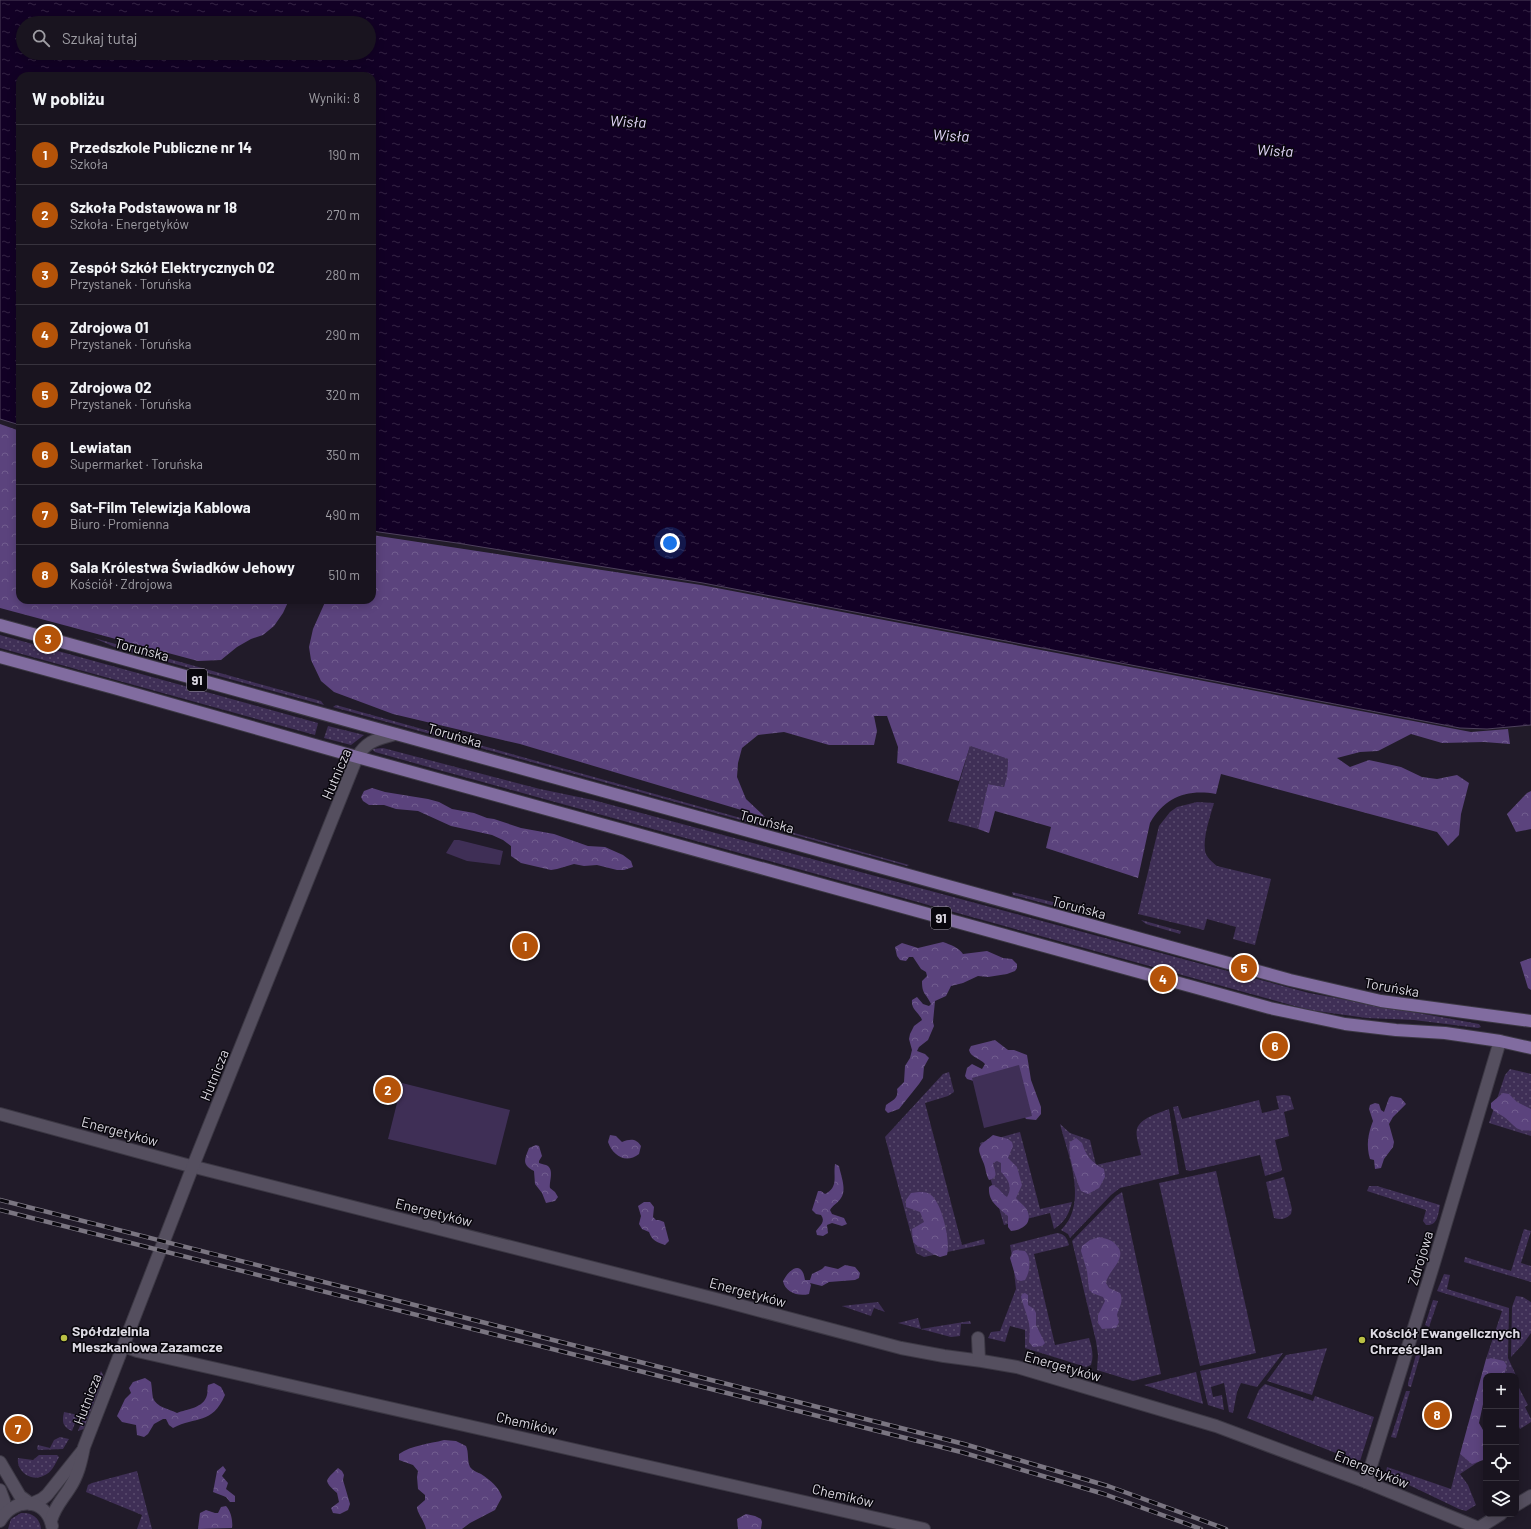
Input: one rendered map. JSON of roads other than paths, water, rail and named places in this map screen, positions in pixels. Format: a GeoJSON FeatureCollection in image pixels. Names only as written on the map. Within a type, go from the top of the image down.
{"type":"FeatureCollection","features":[{"type":"Feature","properties":{"kind":"main road","name":"Toruńska"},"geometry":{"type":"LineString","coordinates":[[0,625],[1290,980],[1381,1001],[1531,1021]]}},
{"type":"Feature","properties":{"kind":"main road","name":"91"},"geometry":{"type":"LineString","coordinates":[[0,657],[130,692],[357,757],[1270,1008],[1345,1024],[1396,1030],[1445,1033],[1500,1041],[1531,1048]]}},
{"type":"Feature","properties":{"kind":"street","name":"Hutnicza"},"geometry":{"type":"LineString","coordinates":[[52,1525],[53,1513],[70,1489],[81,1466],[84,1447],[193,1166],[357,757],[363,748],[370,742],[395,734]]}},
{"type":"Feature","properties":{"kind":"street","name":"Zdrojowa"},"geometry":{"type":"LineString","coordinates":[[1366,1482],[1443,1235],[1500,1041]]}},
{"type":"Feature","properties":{"kind":"street","name":"Energetyków"},"geometry":{"type":"LineString","coordinates":[[0,1114],[193,1166],[720,1300],[901,1348],[1017,1367],[1216,1426],[1366,1482],[1479,1529]]}},
{"type":"Feature","properties":{"kind":"street"},"geometry":{"type":"LineString","coordinates":[[978,1338],[979,1360]]}},
{"type":"Feature","properties":{"kind":"street","name":"Chemików"},"geometry":{"type":"LineString","coordinates":[[124,1346],[924,1529]]}},
{"type":"Feature","properties":{"kind":"street","name":"Hutnicza"},"geometry":{"type":"LineString","coordinates":[[2,1517],[16,1505],[31,1504],[47,1495],[84,1447]]}},
{"type":"Feature","properties":{"kind":"street"},"geometry":{"type":"LineString","coordinates":[[0,1462],[20,1496],[43,1510],[52,1525]]}},
{"type":"Feature","properties":{"kind":"street"},"geometry":{"type":"LineString","coordinates":[[0,1490],[4,1501],[2,1517]]}},
{"type":"Feature","properties":{"kind":"street"},"geometry":{"type":"LineString","coordinates":[[1519,1503],[1531,1496]]}},
{"type":"Feature","properties":{"kind":"street"},"geometry":{"type":"LineString","coordinates":[[1479,1529],[1497,1517]]}},
{"type":"Feature","properties":{"kind":"water","name":"Wisła"},"geometry":{"type":"Polygon","coordinates":[[[0,0],[1531,0],[1531,725],[1487,729],[1460,728],[703,583],[457,543],[376,532],[376,72],[16,72],[16,424],[0,419],[0,0]]]}},
{"type":"Feature","properties":{"kind":"railway"},"geometry":{"type":"LineString","coordinates":[[0,1200],[964,1444],[1108,1486],[1226,1529]]}},
{"type":"Feature","properties":{"kind":"railway"},"geometry":{"type":"LineString","coordinates":[[0,1210],[961,1452],[1104,1494],[1201,1529]]}},
{"type":"Feature","properties":{"kind":"place","name":"Zespół Szkół Elektrycznych 02"},"geometry":{"type":"Point","coordinates":[48,639]}},
{"type":"Feature","properties":{"kind":"place","name":"Przedszkole Publiczne nr 14"},"geometry":{"type":"Point","coordinates":[525,946]}},
{"type":"Feature","properties":{"kind":"place","name":"Zdrojowa 02"},"geometry":{"type":"Point","coordinates":[1244,968]}},
{"type":"Feature","properties":{"kind":"place","name":"Zdrojowa 01"},"geometry":{"type":"Point","coordinates":[1163,979]}},
{"type":"Feature","properties":{"kind":"place","name":"Lewiatan"},"geometry":{"type":"Point","coordinates":[1275,1046]}},
{"type":"Feature","properties":{"kind":"place","name":"Szkoła Podstawowa nr 18"},"geometry":{"type":"Point","coordinates":[388,1090]}},
{"type":"Feature","properties":{"kind":"place","name":"Spółdzielnia Mieszkaniowa Zazamcze"},"geometry":{"type":"Point","coordinates":[64,1338]}},
{"type":"Feature","properties":{"kind":"place","name":"Kościół Ewangelicznych Chrześcijan"},"geometry":{"type":"Point","coordinates":[1362,1340]}},
{"type":"Feature","properties":{"kind":"place","name":"Sala Królestwa Świadków Jehowy"},"geometry":{"type":"Point","coordinates":[1437,1415]}},
{"type":"Feature","properties":{"kind":"place","name":"Sat-Film Telewizja Kablowa"},"geometry":{"type":"Point","coordinates":[18,1429]}}]}
